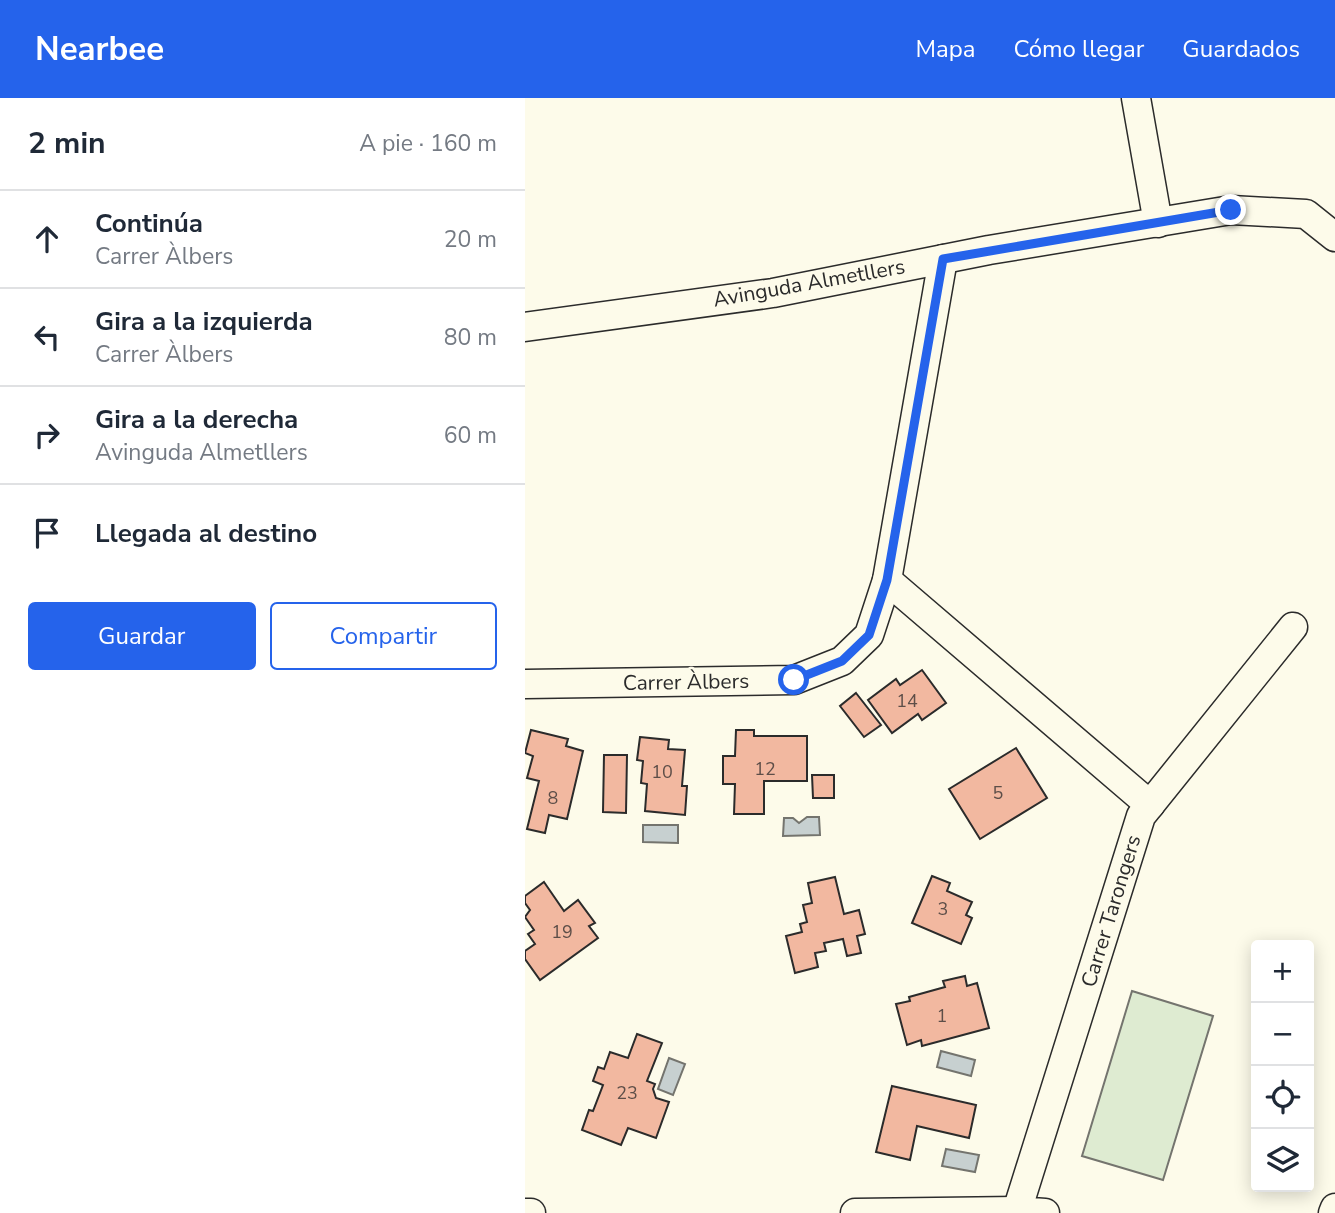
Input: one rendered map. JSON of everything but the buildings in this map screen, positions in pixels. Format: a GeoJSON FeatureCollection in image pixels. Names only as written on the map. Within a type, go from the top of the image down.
{"type":"FeatureCollection","features":[{"type":"Feature","properties":{"kind":"street"},"geometry":{"type":"LineString","coordinates":[[1136,98],[1158,223]]}},
{"type":"Feature","properties":{"kind":"street","name":"Avinguda Almetllers"},"geometry":{"type":"LineString","coordinates":[[525,327],[773,293],[943,259],[1231,210],[1306,214],[1335,237]]}},
{"type":"Feature","properties":{"kind":"street","name":"Carrer Àlbers"},"geometry":{"type":"LineString","coordinates":[[525,684],[794,680],[842,661],[869,635],[887,580],[943,259]]}},
{"type":"Feature","properties":{"kind":"street"},"geometry":{"type":"LineString","coordinates":[[887,580],[1150,804]]}},
{"type":"Feature","properties":{"kind":"street","name":"Carrer Tarongers"},"geometry":{"type":"LineString","coordinates":[[1017,1212],[1141,816],[1293,627]]}},
{"type":"Feature","properties":{"kind":"street"},"geometry":{"type":"LineString","coordinates":[[1333,1213],[1335,1208]]}},
{"type":"Feature","properties":{"kind":"street"},"geometry":{"type":"LineString","coordinates":[[525,1213],[531,1213]]}},
{"type":"Feature","properties":{"kind":"street"},"geometry":{"type":"LineString","coordinates":[[855,1213],[1045,1213]]}},
{"type":"Feature","properties":{"kind":"green space"},"geometry":{"type":"Polygon","coordinates":[[[1132,991],[1213,1016],[1163,1180],[1082,1156],[1132,991]]]}},
{"type":"Feature","properties":{"kind":"shaded area"},"geometry":{"type":"Polygon","coordinates":[[[807,817],[819,817],[820,835],[783,836],[784,818],[793,818],[799,823],[807,817]]]}},
{"type":"Feature","properties":{"kind":"shaded area"},"geometry":{"type":"Polygon","coordinates":[[[643,825],[678,825],[678,843],[643,842],[643,825]]]}},
{"type":"Feature","properties":{"kind":"shaded area"},"geometry":{"type":"Polygon","coordinates":[[[941,1051],[975,1060],[971,1076],[937,1067],[941,1051]]]}},
{"type":"Feature","properties":{"kind":"shaded area"},"geometry":{"type":"Polygon","coordinates":[[[669,1058],[685,1064],[673,1095],[658,1089],[669,1058]]]}},
{"type":"Feature","properties":{"kind":"shaded area"},"geometry":{"type":"Polygon","coordinates":[[[946,1149],[979,1155],[975,1172],[942,1166],[946,1149]]]}},
{"type":"Feature","properties":{"kind":"route"},"geometry":{"type":"LineString","coordinates":[[794,680],[842,661],[869,635],[887,580],[943,259],[1231,210]]}}]}
